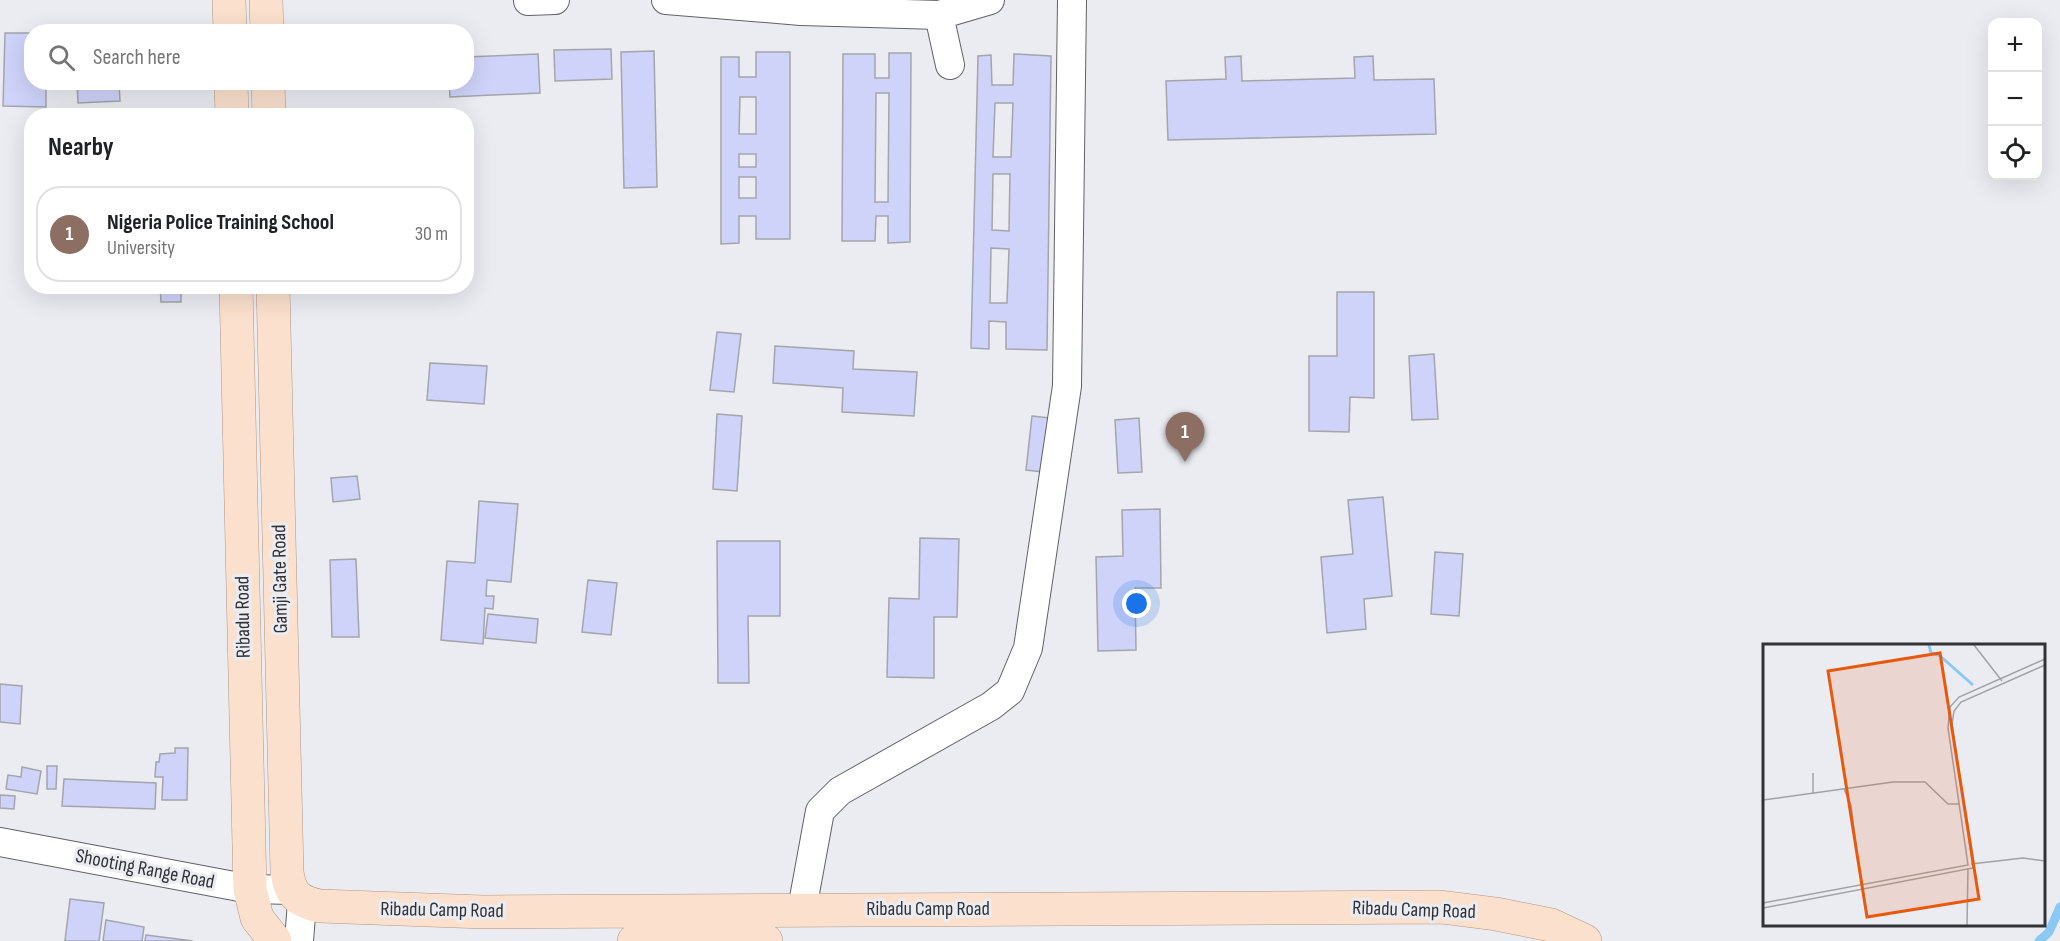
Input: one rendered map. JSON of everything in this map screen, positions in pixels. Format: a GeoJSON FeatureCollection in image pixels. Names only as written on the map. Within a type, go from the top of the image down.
{"type":"FeatureCollection","features":[{"type":"Feature","properties":{"kind":"main road"},"geometry":{"type":"LineString","coordinates":[[229,0],[230,24]]}},
{"type":"Feature","properties":{"kind":"main road"},"geometry":{"type":"LineString","coordinates":[[266,0],[267,24]]}},
{"type":"Feature","properties":{"kind":"main road"},"geometry":{"type":"LineString","coordinates":[[231,90],[232,108]]}},
{"type":"Feature","properties":{"kind":"main road"},"geometry":{"type":"LineString","coordinates":[[268,90],[269,108]]}},
{"type":"Feature","properties":{"kind":"main road","name":"Ribadu Road"},"geometry":{"type":"LineString","coordinates":[[236,294],[250,889],[257,918],[275,941]]}},
{"type":"Feature","properties":{"kind":"main road","name":"Gamji Gate Road"},"geometry":{"type":"LineString","coordinates":[[273,294],[293,888]]}},
{"type":"Feature","properties":{"kind":"main road","name":"Ribadu Camp Road"},"geometry":{"type":"LineString","coordinates":[[293,888],[320,906],[483,912],[1442,907],[1496,914],[1551,925],[1585,941]]}},
{"type":"Feature","properties":{"kind":"main road"},"geometry":{"type":"LineString","coordinates":[[634,941],[766,941]]}},
{"type":"Feature","properties":{"kind":"street"},"geometry":{"type":"LineString","coordinates":[[666,0],[801,11],[939,15],[990,0]]}},
{"type":"Feature","properties":{"kind":"street"},"geometry":{"type":"LineString","coordinates":[[802,909],[820,811],[840,791],[992,706],[1010,691],[1028,648],[1067,386],[1072,0]]}},
{"type":"Feature","properties":{"kind":"street"},"geometry":{"type":"LineString","coordinates":[[939,15],[950,65]]}},
{"type":"Feature","properties":{"kind":"street","name":"Shooting Range Road"},"geometry":{"type":"LineString","coordinates":[[0,842],[250,889],[293,888]]}},
{"type":"Feature","properties":{"kind":"street"},"geometry":{"type":"LineString","coordinates":[[293,888],[299,941]]}},
{"type":"Feature","properties":{"kind":"building"},"geometry":{"type":"Polygon","coordinates":[[[5,33],[24,33],[24,90],[46,90],[46,107],[3,106],[5,33]]]}},
{"type":"Feature","properties":{"kind":"building"},"geometry":{"type":"Polygon","coordinates":[[[611,49],[612,79],[555,81],[554,50],[611,49]]]}},
{"type":"Feature","properties":{"kind":"building"},"geometry":{"type":"Polygon","coordinates":[[[654,51],[657,187],[624,188],[621,52],[654,51]]]}},
{"type":"Feature","properties":{"kind":"building"},"geometry":{"type":"Polygon","coordinates":[[[756,52],[790,52],[790,239],[756,239],[756,216],[739,216],[739,243],[721,244],[721,57],[739,57],[739,77],[756,77],[756,52]],[[740,97],[739,134],[756,134],[756,97],[740,97]],[[739,154],[739,167],[756,167],[756,154],[739,154]],[[739,177],[739,198],[756,198],[756,177],[739,177]]]}},
{"type":"Feature","properties":{"kind":"building"},"geometry":{"type":"Polygon","coordinates":[[[889,53],[911,53],[910,242],[888,243],[888,216],[876,216],[875,241],[842,241],[843,54],[875,54],[875,78],[889,78],[889,53]],[[876,93],[875,202],[888,202],[889,93],[876,93]]]}},
{"type":"Feature","properties":{"kind":"building"},"geometry":{"type":"Polygon","coordinates":[[[538,54],[540,93],[450,97],[450,90],[474,90],[474,57],[538,54]]]}},
{"type":"Feature","properties":{"kind":"building"},"geometry":{"type":"Polygon","coordinates":[[[1014,54],[1051,56],[1047,350],[1006,349],[1006,322],[989,321],[989,349],[971,348],[978,56],[991,55],[992,85],[1013,85],[1014,54]],[[995,103],[993,157],[1011,157],[1013,103],[995,103]],[[993,174],[992,230],[1009,231],[1010,174],[993,174]],[[991,248],[990,303],[1007,303],[1009,249],[991,248]]]}},
{"type":"Feature","properties":{"kind":"building"},"geometry":{"type":"Polygon","coordinates":[[[1241,56],[1242,81],[1355,78],[1354,57],[1373,56],[1374,80],[1434,79],[1436,134],[1168,140],[1166,81],[1226,79],[1225,57],[1241,56]]]}},
{"type":"Feature","properties":{"kind":"building"},"geometry":{"type":"Polygon","coordinates":[[[77,90],[119,90],[120,101],[78,103],[77,90]]]}},
{"type":"Feature","properties":{"kind":"building"},"geometry":{"type":"Polygon","coordinates":[[[1337,292],[1374,292],[1374,398],[1350,397],[1349,432],[1309,431],[1309,356],[1337,356],[1337,292]]]}},
{"type":"Feature","properties":{"kind":"building"},"geometry":{"type":"Polygon","coordinates":[[[160,294],[181,294],[181,302],[161,302],[160,294]]]}},
{"type":"Feature","properties":{"kind":"building"},"geometry":{"type":"Polygon","coordinates":[[[717,332],[741,334],[734,392],[710,390],[717,332]]]}},
{"type":"Feature","properties":{"kind":"building"},"geometry":{"type":"Polygon","coordinates":[[[775,346],[854,351],[853,369],[917,372],[914,416],[842,412],[843,388],[773,383],[775,346]]]}},
{"type":"Feature","properties":{"kind":"building"},"geometry":{"type":"Polygon","coordinates":[[[1434,354],[1438,419],[1412,420],[1409,356],[1434,354]]]}},
{"type":"Feature","properties":{"kind":"building"},"geometry":{"type":"Polygon","coordinates":[[[430,363],[487,366],[484,404],[427,400],[430,363]]]}},
{"type":"Feature","properties":{"kind":"building"},"geometry":{"type":"Polygon","coordinates":[[[717,414],[742,416],[737,491],[713,489],[717,414]]]}},
{"type":"Feature","properties":{"kind":"building"},"geometry":{"type":"Polygon","coordinates":[[[1032,416],[1058,419],[1052,473],[1026,470],[1032,416]]]}},
{"type":"Feature","properties":{"kind":"building"},"geometry":{"type":"Polygon","coordinates":[[[1139,418],[1142,472],[1118,473],[1115,420],[1139,418]]]}},
{"type":"Feature","properties":{"kind":"building"},"geometry":{"type":"Polygon","coordinates":[[[357,476],[360,499],[333,502],[331,478],[357,476]]]}},
{"type":"Feature","properties":{"kind":"building"},"geometry":{"type":"Polygon","coordinates":[[[1383,497],[1392,596],[1364,599],[1366,629],[1327,633],[1321,557],[1353,554],[1348,500],[1383,497]]]}},
{"type":"Feature","properties":{"kind":"building"},"geometry":{"type":"Polygon","coordinates":[[[479,501],[518,504],[511,582],[487,580],[486,596],[494,596],[493,609],[485,608],[483,644],[441,640],[447,561],[475,563],[479,501]]]}},
{"type":"Feature","properties":{"kind":"building"},"geometry":{"type":"Polygon","coordinates":[[[1160,509],[1161,588],[1135,588],[1136,650],[1098,651],[1096,557],[1123,556],[1122,510],[1160,509]]]}},
{"type":"Feature","properties":{"kind":"building"},"geometry":{"type":"Polygon","coordinates":[[[920,538],[959,539],[957,617],[934,617],[934,678],[887,677],[889,598],[919,599],[920,538]]]}},
{"type":"Feature","properties":{"kind":"building"},"geometry":{"type":"Polygon","coordinates":[[[717,541],[780,541],[780,616],[748,616],[749,683],[718,683],[717,541]]]}},
{"type":"Feature","properties":{"kind":"building"},"geometry":{"type":"Polygon","coordinates":[[[1435,552],[1463,554],[1459,616],[1431,614],[1435,552]]]}},
{"type":"Feature","properties":{"kind":"building"},"geometry":{"type":"Polygon","coordinates":[[[356,559],[359,637],[332,637],[330,560],[356,559]]]}},
{"type":"Feature","properties":{"kind":"building"},"geometry":{"type":"Polygon","coordinates":[[[588,580],[617,583],[611,635],[582,632],[588,580]]]}},
{"type":"Feature","properties":{"kind":"building"},"geometry":{"type":"Polygon","coordinates":[[[488,614],[538,619],[536,643],[485,638],[488,614]]]}},
{"type":"Feature","properties":{"kind":"building"},"geometry":{"type":"Polygon","coordinates":[[[0,684],[22,686],[20,724],[0,722],[0,684]]]}},
{"type":"Feature","properties":{"kind":"building"},"geometry":{"type":"Polygon","coordinates":[[[175,748],[188,748],[187,800],[162,800],[163,777],[155,777],[156,762],[159,762],[160,754],[175,753],[175,748]]]}},
{"type":"Feature","properties":{"kind":"building"},"geometry":{"type":"Polygon","coordinates":[[[47,766],[57,766],[56,789],[47,789],[47,766]]]}},
{"type":"Feature","properties":{"kind":"building"},"geometry":{"type":"Polygon","coordinates":[[[22,767],[41,771],[37,794],[6,789],[8,775],[21,777],[22,767]]]}},
{"type":"Feature","properties":{"kind":"building"},"geometry":{"type":"Polygon","coordinates":[[[64,779],[156,783],[155,809],[62,806],[64,779]]]}},
{"type":"Feature","properties":{"kind":"building"},"geometry":{"type":"Polygon","coordinates":[[[0,795],[15,796],[14,809],[0,808],[0,795]]]}},
{"type":"Feature","properties":{"kind":"building"},"geometry":{"type":"Polygon","coordinates":[[[70,899],[104,903],[99,941],[65,941],[70,899]]]}},
{"type":"Feature","properties":{"kind":"building"},"geometry":{"type":"Polygon","coordinates":[[[106,920],[144,927],[142,941],[103,941],[106,920]]]}},
{"type":"Feature","properties":{"kind":"building"},"geometry":{"type":"Polygon","coordinates":[[[146,935],[193,941],[145,941],[146,935]]]}},
{"type":"Feature","properties":{"kind":"waterway"},"geometry":{"type":"LineString","coordinates":[[2039,941],[2049,932],[2060,907]]}},
{"type":"Feature","properties":{"kind":"place","name":"Nigeria Police Training School"},"geometry":{"type":"Point","coordinates":[1185,462]}}]}
